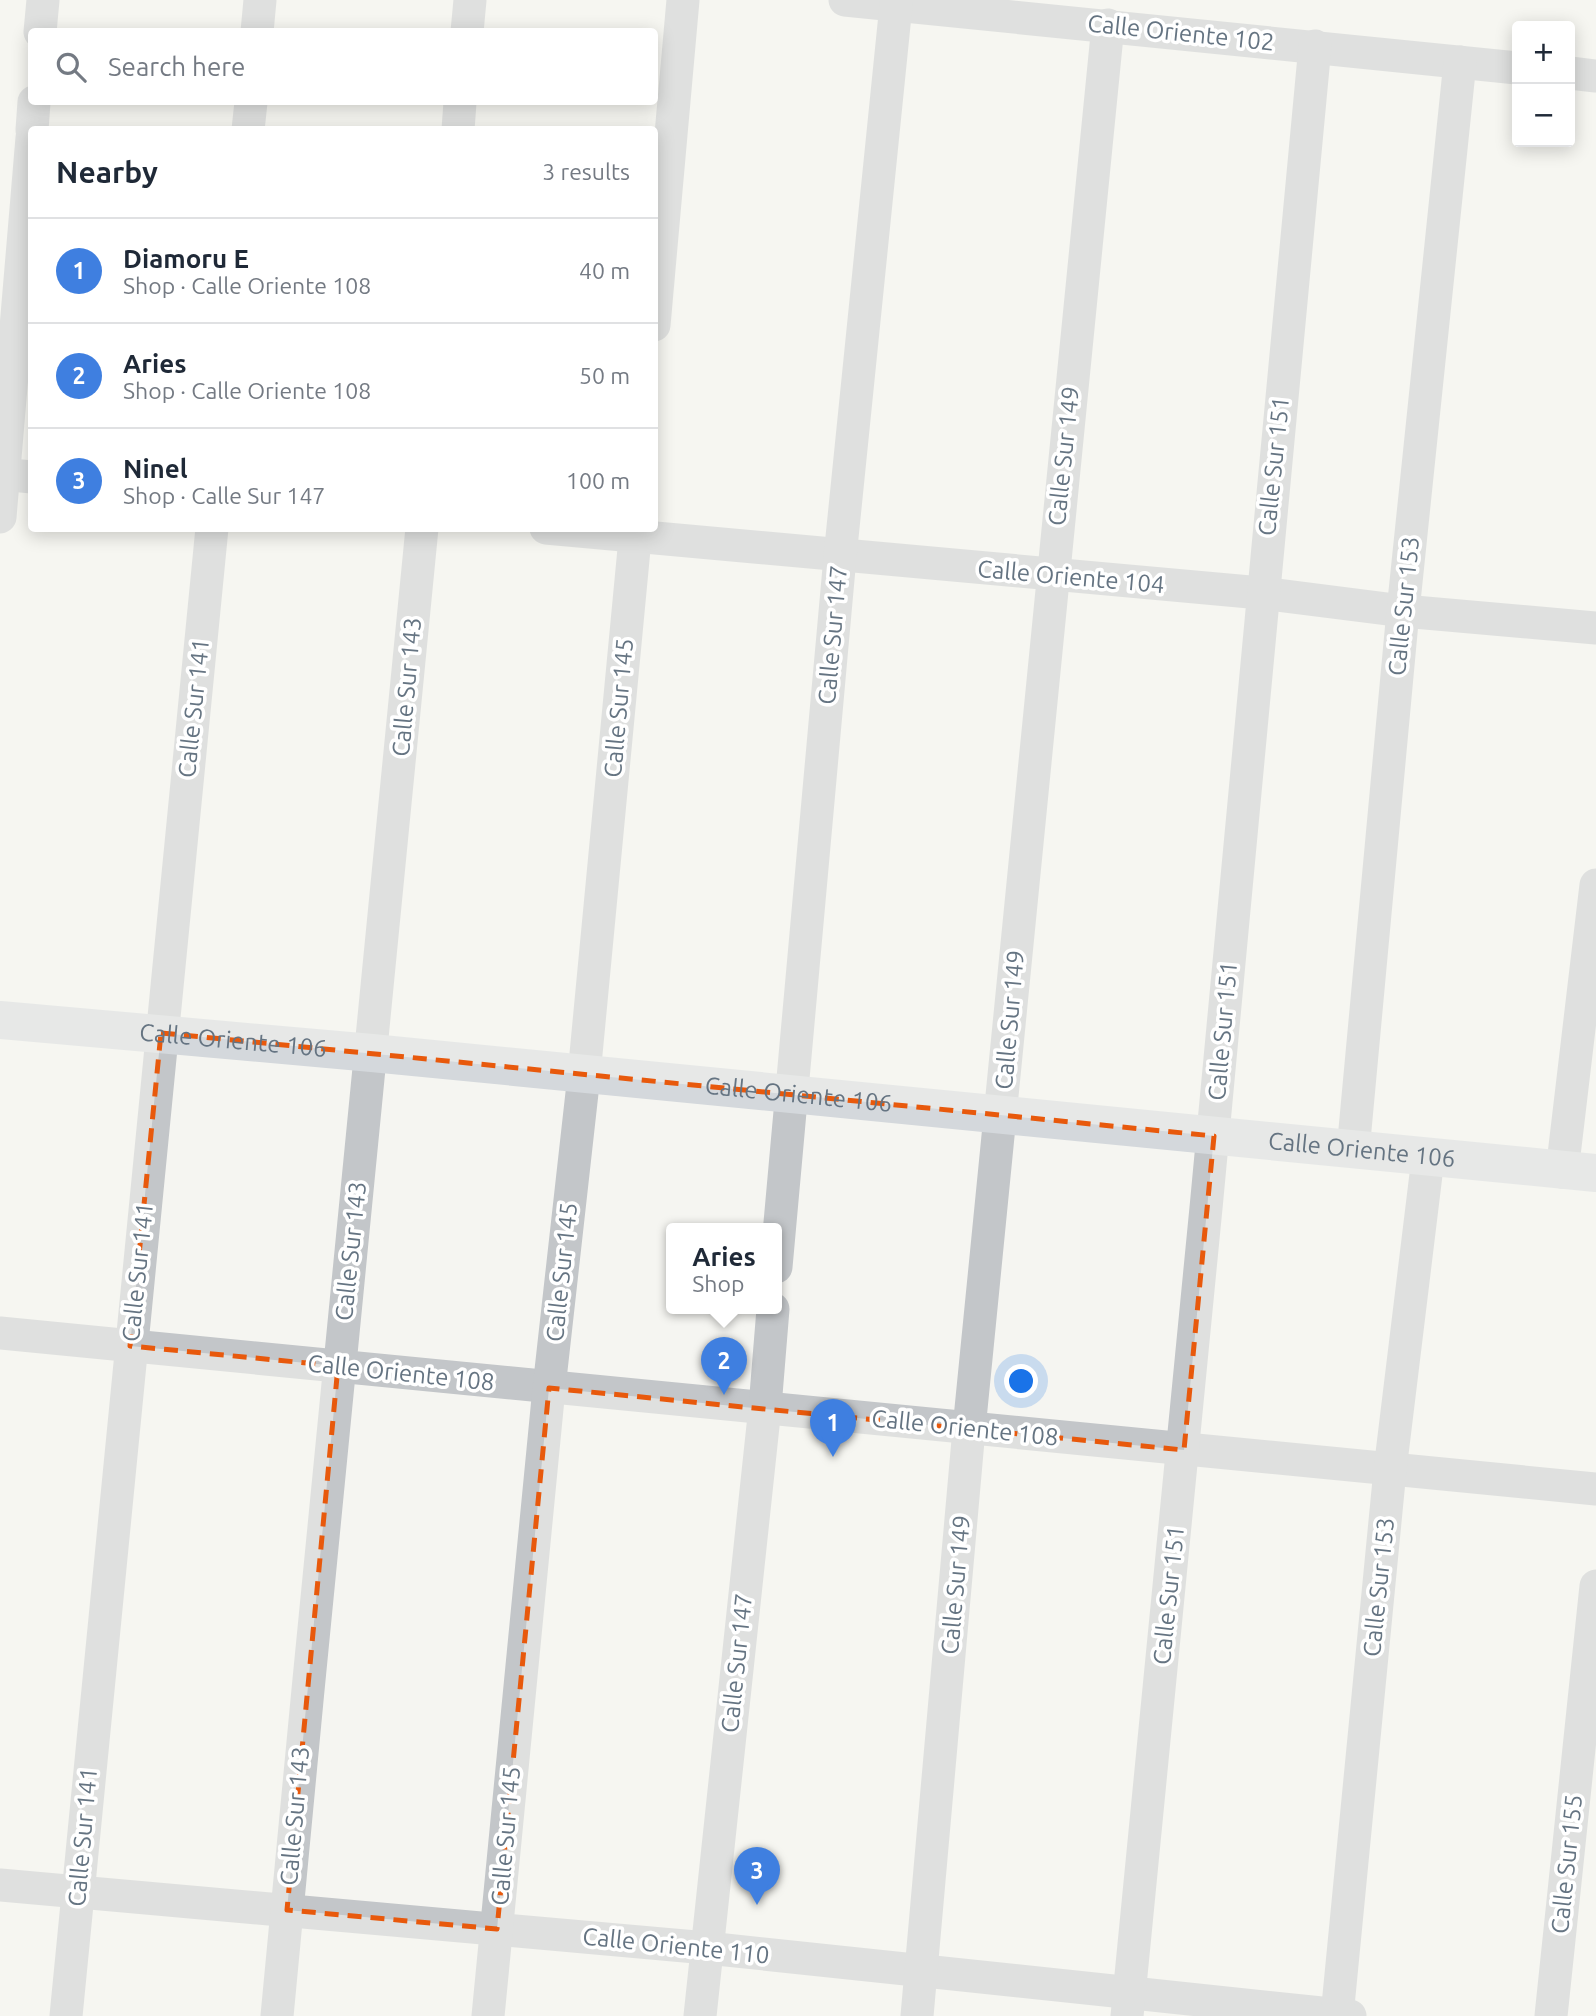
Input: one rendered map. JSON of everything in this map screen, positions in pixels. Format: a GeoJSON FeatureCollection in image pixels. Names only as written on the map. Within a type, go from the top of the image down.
{"type":"FeatureCollection","features":[{"type":"Feature","properties":{"kind":"street"},"geometry":{"type":"LineString","coordinates":[[40,28],[43,0]]}},
{"type":"Feature","properties":{"kind":"street"},"geometry":{"type":"LineString","coordinates":[[257,28],[260,0]]}},
{"type":"Feature","properties":{"kind":"street"},"geometry":{"type":"LineString","coordinates":[[467,28],[470,0]]}},
{"type":"Feature","properties":{"kind":"street"},"geometry":{"type":"LineString","coordinates":[[658,282],[684,0]]}},
{"type":"Feature","properties":{"kind":"street","name":"Calle Oriente 102"},"geometry":{"type":"LineString","coordinates":[[845,0],[1512,67]]}},
{"type":"Feature","properties":{"kind":"street","name":"Calle Sur 147"},"geometry":{"type":"LineString","coordinates":[[780,1223],[840,556],[896,5]]}},
{"type":"Feature","properties":{"kind":"street","name":"Calle Sur 149"},"geometry":{"type":"LineString","coordinates":[[917,2016],[969,1429],[1108,26]]}},
{"type":"Feature","properties":{"kind":"street","name":"Calle Sur 151"},"geometry":{"type":"LineString","coordinates":[[1128,2004],[1214,1136],[1261,593],[1315,46]]}},
{"type":"Feature","properties":{"kind":"street","name":"Calle Sur 153"},"geometry":{"type":"LineString","coordinates":[[1353,1151],[1403,611],[1460,62]]}},
{"type":"Feature","properties":{"kind":"street"},"geometry":{"type":"LineString","coordinates":[[1575,74],[1596,76]]}},
{"type":"Feature","properties":{"kind":"street"},"geometry":{"type":"LineString","coordinates":[[32,126],[34,105]]}},
{"type":"Feature","properties":{"kind":"street"},"geometry":{"type":"LineString","coordinates":[[248,126],[251,105]]}},
{"type":"Feature","properties":{"kind":"street"},"geometry":{"type":"LineString","coordinates":[[458,126],[460,105]]}},
{"type":"Feature","properties":{"kind":"street"},"geometry":{"type":"LineString","coordinates":[[0,517],[12,475],[28,205]]}},
{"type":"Feature","properties":{"kind":"street","name":"Calle Sur 141"},"geometry":{"type":"LineString","coordinates":[[66,2016],[212,532]]}},
{"type":"Feature","properties":{"kind":"street","name":"Calle Sur 143"},"geometry":{"type":"LineString","coordinates":[[277,2016],[338,1366],[372,1053],[422,532]]}},
{"type":"Feature","properties":{"kind":"street","name":"Calle Oriente 104"},"geometry":{"type":"LineString","coordinates":[[618,532],[840,556],[1261,593],[1403,611],[1596,628]]}},
{"type":"Feature","properties":{"kind":"street","name":"Calle Sur 145"},"geometry":{"type":"LineString","coordinates":[[488,2016],[636,533]]}},
{"type":"Feature","properties":{"kind":"street"},"geometry":{"type":"LineString","coordinates":[[1579,1172],[1596,884]]}},
{"type":"Feature","properties":{"kind":"street","name":"Calle Oriente 106"},"geometry":{"type":"LineString","coordinates":[[0,1020],[372,1053],[1579,1172]]}},
{"type":"Feature","properties":{"kind":"street","name":"Calle Sur 153"},"geometry":{"type":"LineString","coordinates":[[1342,2016],[1390,1470],[1428,1158]]}},
{"type":"Feature","properties":{"kind":"street","name":"Calle Sur 147"},"geometry":{"type":"LineString","coordinates":[[700,2016],[773,1314]]}},
{"type":"Feature","properties":{"kind":"street","name":"Calle Oriente 108"},"geometry":{"type":"LineString","coordinates":[[0,1333],[1596,1489]]}},
{"type":"Feature","properties":{"kind":"street","name":"Calle Sur 155"},"geometry":{"type":"LineString","coordinates":[[1551,2016],[1596,1586]]}},
{"type":"Feature","properties":{"kind":"street","name":"Calle Oriente 110"},"geometry":{"type":"LineString","coordinates":[[0,1885],[707,1948],[922,1970],[1128,2004],[1342,2016]]}},
{"type":"Feature","properties":{"kind":"highlighted area"},"geometry":{"type":"Polygon","coordinates":[[[161,1033],[1214,1136],[1184,1450],[549,1388],[497,1929],[287,1910],[338,1366],[130,1346],[161,1033]]]}},
{"type":"Feature","properties":{"kind":"place","name":"Aries"},"geometry":{"type":"Point","coordinates":[724,1395]}},
{"type":"Feature","properties":{"kind":"place","name":"Diamoru E"},"geometry":{"type":"Point","coordinates":[833,1457]}},
{"type":"Feature","properties":{"kind":"place","name":"Ninel"},"geometry":{"type":"Point","coordinates":[757,1905]}}]}
